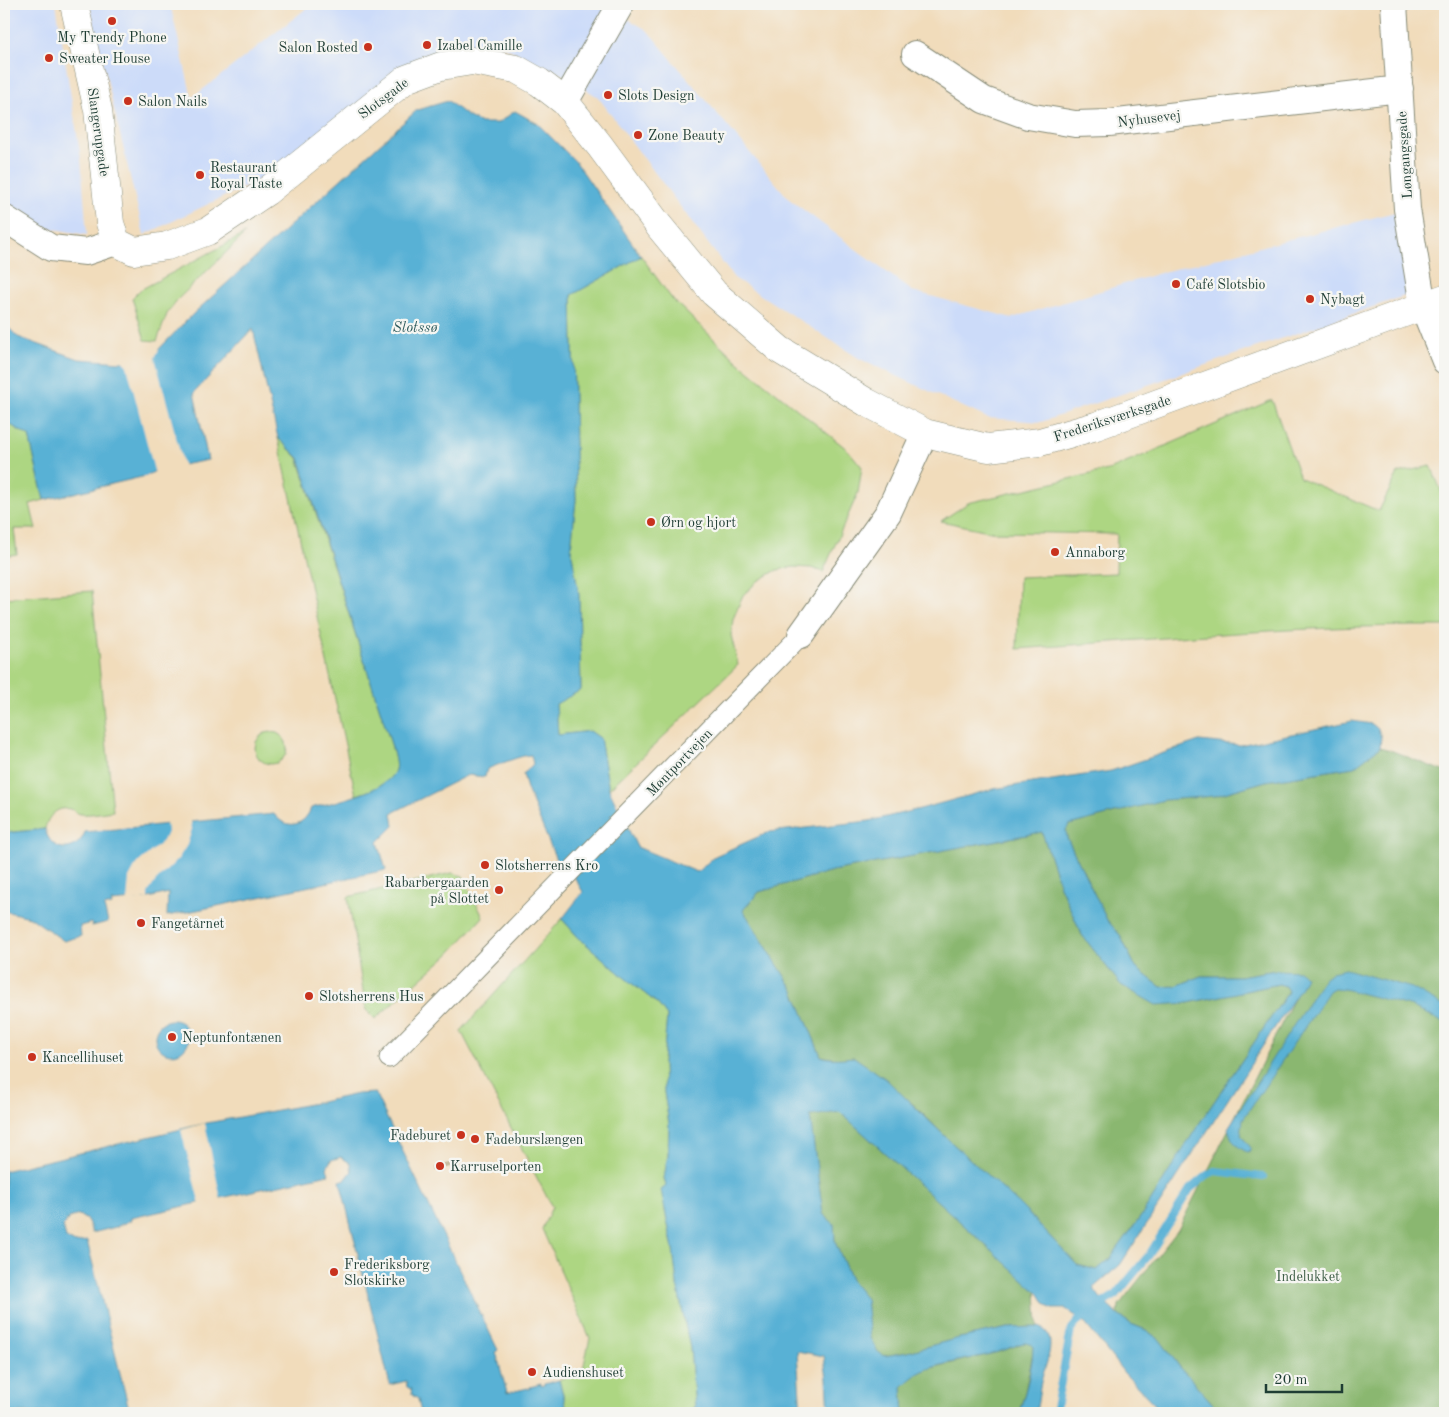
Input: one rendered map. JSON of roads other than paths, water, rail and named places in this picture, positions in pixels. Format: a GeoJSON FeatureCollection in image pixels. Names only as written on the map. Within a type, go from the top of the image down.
{"type":"FeatureCollection","features":[{"type":"Feature","properties":{"kind":"street","name":"Slangerupgade"},"geometry":{"type":"LineString","coordinates":[[74,4],[98,110],[110,223],[124,246]]}},
{"type":"Feature","properties":{"kind":"street"},"geometry":{"type":"LineString","coordinates":[[565,102],[622,4]]}},
{"type":"Feature","properties":{"kind":"street","name":"Løngangsgade"},"geometry":{"type":"LineString","coordinates":[[1394,4],[1407,209],[1434,302],[1445,361]]}},
{"type":"Feature","properties":{"kind":"street","name":"Nyhusevej"},"geometry":{"type":"LineString","coordinates":[[915,54],[984,100],[1028,116],[1076,124],[1109,123],[1400,89]]}},
{"type":"Feature","properties":{"kind":"street","name":"Slotsgade"},"geometry":{"type":"LineString","coordinates":[[4,218],[51,248],[86,252],[124,246],[167,246],[208,231],[266,192],[406,78],[442,66],[472,61],[516,69],[539,82],[565,102],[600,146],[658,226]]}},
{"type":"Feature","properties":{"kind":"street","name":"Frederiksværksgade"},"geometry":{"type":"LineString","coordinates":[[658,226],[714,293],[780,350],[866,402],[925,433],[988,448],[1040,442],[1096,426],[1434,302]]}},
{"type":"Feature","properties":{"kind":"street","name":"Møntportvejen"},"geometry":{"type":"LineString","coordinates":[[389,1058],[801,635],[888,513],[925,433]]}},
{"type":"Feature","properties":{"kind":"water","name":"Slotssø"},"geometry":{"type":"Polygon","coordinates":[[[448,101],[467,116],[481,123],[498,123],[515,111],[538,124],[576,162],[641,256],[572,295],[576,500],[571,549],[579,595],[581,690],[556,704],[558,735],[590,731],[600,738],[609,789],[637,847],[697,872],[715,856],[769,832],[869,821],[993,789],[1111,771],[1199,741],[1240,745],[1352,721],[1372,724],[1378,729],[1381,737],[1380,747],[1354,767],[1266,781],[1214,796],[1164,800],[1069,825],[1066,830],[1067,838],[1107,920],[1120,935],[1136,968],[1161,987],[1176,986],[1201,976],[1240,976],[1276,970],[1300,971],[1306,977],[1120,1265],[1093,1288],[1118,1315],[1160,1340],[1179,1366],[1221,1413],[1163,1413],[1125,1374],[1084,1322],[1066,1309],[1052,1309],[1045,1304],[1039,1294],[840,1112],[810,1116],[823,1214],[834,1224],[835,1242],[852,1282],[866,1299],[870,1338],[877,1351],[884,1356],[1008,1328],[1042,1328],[1048,1335],[1050,1348],[1041,1382],[1036,1413],[1019,1413],[1033,1354],[1033,1346],[1024,1343],[994,1353],[920,1372],[902,1387],[904,1413],[829,1413],[824,1356],[797,1351],[801,1413],[689,1413],[695,1407],[690,1348],[661,1190],[666,1186],[664,1178],[668,1155],[669,1124],[664,1092],[663,1062],[667,1016],[658,1004],[578,937],[562,919],[583,892],[569,868],[562,874],[527,789],[523,774],[533,764],[531,755],[516,758],[487,769],[485,777],[468,775],[392,813],[394,826],[378,842],[386,870],[167,916],[168,893],[145,899],[111,902],[112,905],[104,907],[108,922],[92,926],[91,923],[80,926],[81,936],[64,941],[30,917],[4,911],[4,833],[45,829],[53,843],[58,847],[64,848],[76,845],[85,832],[274,814],[284,822],[294,824],[304,819],[311,808],[371,790],[382,784],[395,770],[392,747],[299,458],[278,438],[253,329],[194,393],[208,460],[157,470],[146,476],[44,500],[29,436],[4,421],[4,323],[18,337],[79,359],[122,362],[156,352],[193,314],[417,110],[448,101]],[[1042,832],[832,871],[759,892],[743,910],[794,991],[821,1056],[833,1058],[854,1057],[886,1079],[1021,1206],[1077,1265],[1097,1270],[1110,1259],[1142,1215],[1199,1124],[1288,991],[1285,986],[1279,984],[1188,1003],[1156,1005],[1121,985],[1082,935],[1060,886],[1042,832]]]}},
{"type":"Feature","properties":{"kind":"water"},"geometry":{"type":"Polygon","coordinates":[[[1345,969],[1412,988],[1445,1007],[1445,1024],[1413,1007],[1344,989],[1334,988],[1329,991],[1243,1119],[1241,1135],[1251,1148],[1247,1152],[1243,1150],[1234,1142],[1228,1128],[1324,978],[1332,972],[1345,969]]]}},
{"type":"Feature","properties":{"kind":"water","name":"Neptunfontænen"},"geometry":{"type":"Polygon","coordinates":[[[172,1020],[184,1025],[189,1037],[184,1049],[172,1054],[160,1049],[155,1037],[160,1025],[172,1020]]]}},
{"type":"Feature","properties":{"kind":"water"},"geometry":{"type":"Polygon","coordinates":[[[375,1093],[498,1350],[496,1352],[507,1393],[530,1389],[530,1387],[541,1384],[541,1386],[559,1380],[568,1413],[421,1413],[418,1399],[412,1395],[406,1381],[390,1385],[340,1181],[346,1179],[352,1171],[350,1163],[341,1157],[331,1160],[327,1168],[329,1174],[131,1218],[131,1220],[116,1227],[92,1233],[88,1221],[79,1215],[69,1218],[63,1226],[66,1238],[75,1243],[87,1241],[130,1413],[4,1413],[4,1171],[207,1123],[357,1094],[375,1093]]]}},
{"type":"Feature","properties":{"kind":"waterway"},"geometry":{"type":"LineString","coordinates":[[1098,1306],[1116,1295],[1149,1255],[1190,1189],[1207,1175],[1215,1171],[1263,1177]]}},
{"type":"Feature","properties":{"kind":"waterway"},"geometry":{"type":"LineString","coordinates":[[1055,1413],[1071,1330],[1084,1314],[1088,1312]]}},
{"type":"Feature","properties":{"kind":"tunnel"},"geometry":{"type":"LineString","coordinates":[[440,1164],[441,1168]]}},
{"type":"Feature","properties":{"kind":"place","name":"My Trendy Phone"},"geometry":{"type":"Point","coordinates":[112,21]}},
{"type":"Feature","properties":{"kind":"place","name":"Izabel Camille"},"geometry":{"type":"Point","coordinates":[427,45]}},
{"type":"Feature","properties":{"kind":"place","name":"Salon Rosted"},"geometry":{"type":"Point","coordinates":[368,47]}},
{"type":"Feature","properties":{"kind":"place","name":"Sweater House"},"geometry":{"type":"Point","coordinates":[49,58]}},
{"type":"Feature","properties":{"kind":"place","name":"Slots Design"},"geometry":{"type":"Point","coordinates":[608,95]}},
{"type":"Feature","properties":{"kind":"place","name":"Salon Nails"},"geometry":{"type":"Point","coordinates":[128,101]}},
{"type":"Feature","properties":{"kind":"place","name":"Zone Beauty"},"geometry":{"type":"Point","coordinates":[638,135]}},
{"type":"Feature","properties":{"kind":"place","name":"Restaurant Royal Taste"},"geometry":{"type":"Point","coordinates":[200,175]}},
{"type":"Feature","properties":{"kind":"place","name":"Café Slotsbio"},"geometry":{"type":"Point","coordinates":[1176,284]}},
{"type":"Feature","properties":{"kind":"place","name":"Nybagt"},"geometry":{"type":"Point","coordinates":[1310,299]}},
{"type":"Feature","properties":{"kind":"place","name":"Ørn og hjort"},"geometry":{"type":"Point","coordinates":[651,522]}},
{"type":"Feature","properties":{"kind":"place","name":"Annaborg"},"geometry":{"type":"Point","coordinates":[1055,552]}},
{"type":"Feature","properties":{"kind":"place","name":"Slotsherrens Kro"},"geometry":{"type":"Point","coordinates":[485,865]}},
{"type":"Feature","properties":{"kind":"place","name":"Rabarbergaarden på Slottet"},"geometry":{"type":"Point","coordinates":[499,890]}},
{"type":"Feature","properties":{"kind":"place","name":"Fangetårnet"},"geometry":{"type":"Point","coordinates":[141,923]}},
{"type":"Feature","properties":{"kind":"place","name":"Slotsherrens Hus"},"geometry":{"type":"Point","coordinates":[309,996]}},
{"type":"Feature","properties":{"kind":"place","name":"Neptunfontænen"},"geometry":{"type":"Point","coordinates":[172,1037]}},
{"type":"Feature","properties":{"kind":"place","name":"Kancellihuset"},"geometry":{"type":"Point","coordinates":[32,1057]}},
{"type":"Feature","properties":{"kind":"place","name":"Fadeburet"},"geometry":{"type":"Point","coordinates":[461,1135]}},
{"type":"Feature","properties":{"kind":"place","name":"Fadeburslængen"},"geometry":{"type":"Point","coordinates":[475,1139]}},
{"type":"Feature","properties":{"kind":"place","name":"Karruselporten"},"geometry":{"type":"Point","coordinates":[440,1166]}},
{"type":"Feature","properties":{"kind":"place","name":"Frederiksborg Slotskirke"},"geometry":{"type":"Point","coordinates":[334,1272]}},
{"type":"Feature","properties":{"kind":"place","name":"Audienshuset"},"geometry":{"type":"Point","coordinates":[532,1372]}},
{"type":"Feature","properties":{"kind":"park label","name":"Indelukket"},"geometry":{"type":"Point","coordinates":[1308,1276]}}]}
